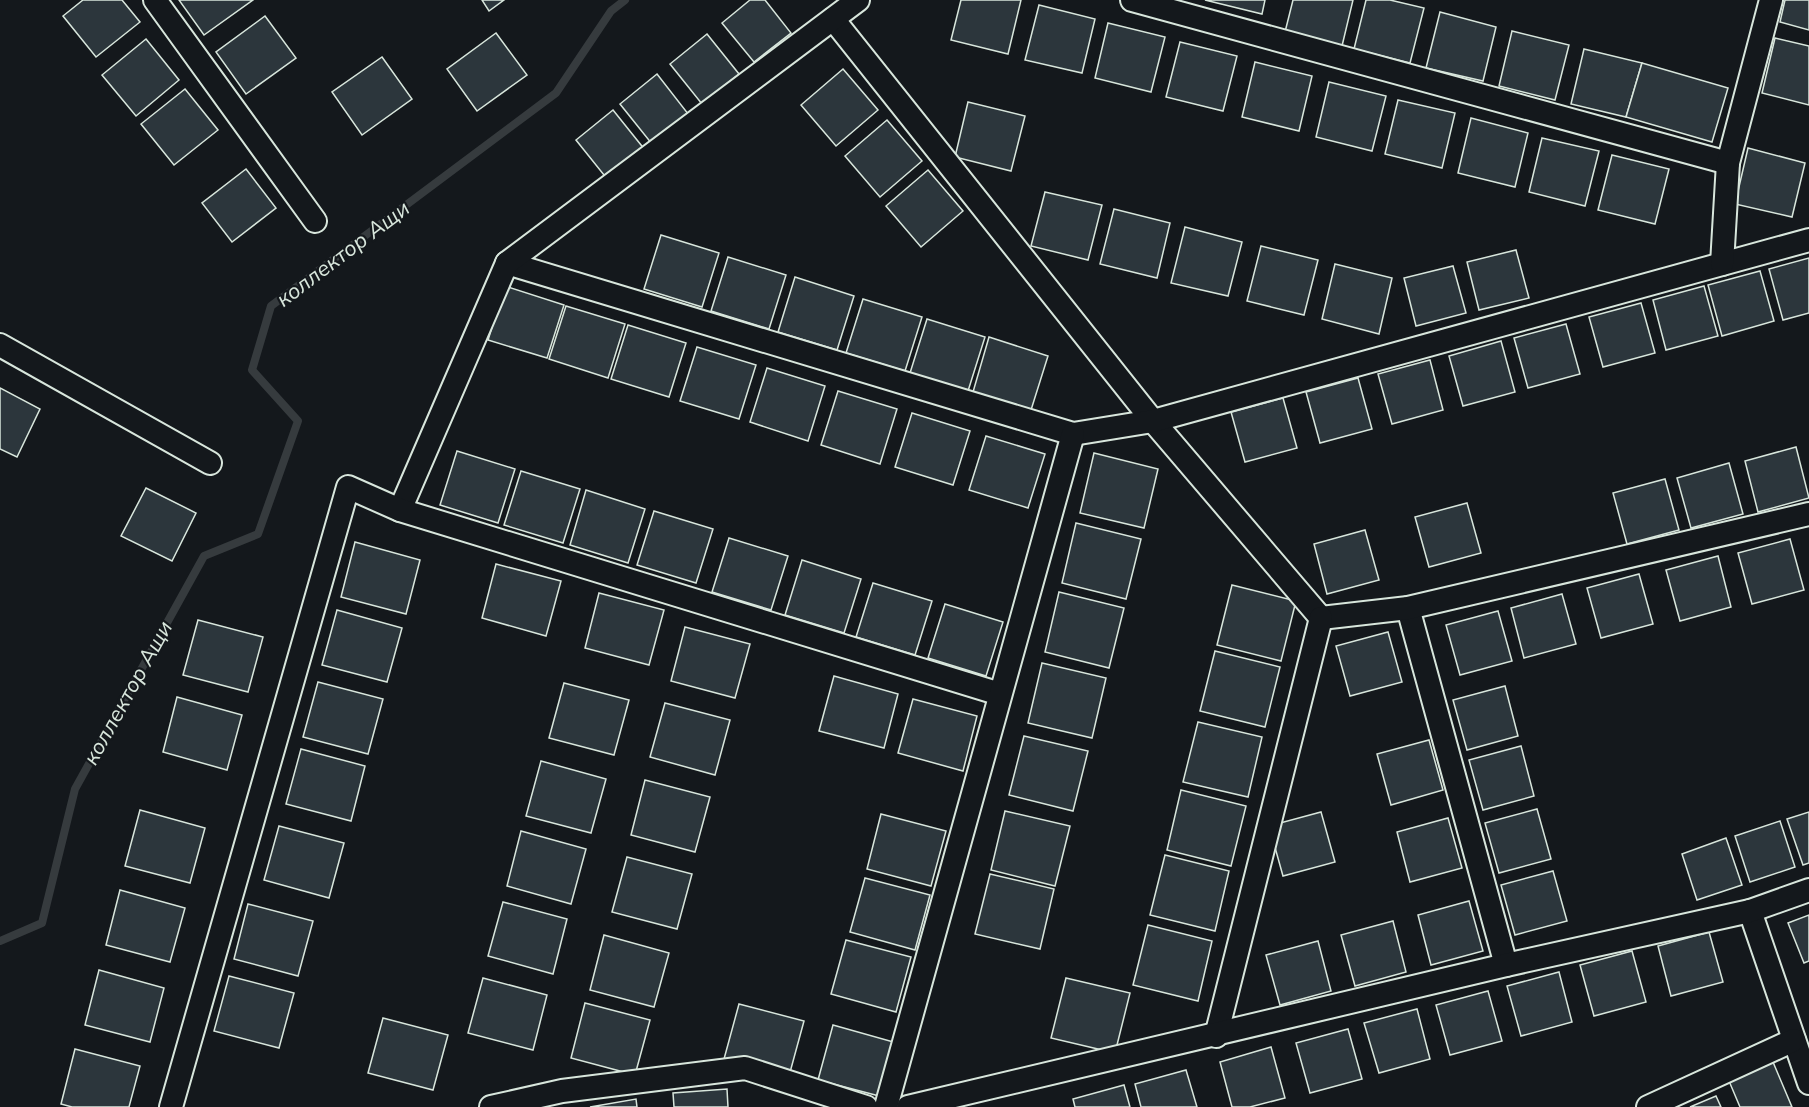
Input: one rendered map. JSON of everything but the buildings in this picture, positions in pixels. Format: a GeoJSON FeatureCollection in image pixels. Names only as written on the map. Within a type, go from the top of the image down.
{"type":"FeatureCollection","features":[{"type":"Feature","properties":{"kind":"street"},"geometry":{"type":"LineString","coordinates":[[155,0],[315,221]]}},
{"type":"Feature","properties":{"kind":"street"},"geometry":{"type":"LineString","coordinates":[[400,510],[507,263],[858,0]]}},
{"type":"Feature","properties":{"kind":"street"},"geometry":{"type":"LineString","coordinates":[[1132,0],[1728,163]]}},
{"type":"Feature","properties":{"kind":"street"},"geometry":{"type":"LineString","coordinates":[[1722,264],[1728,163],[1771,0]]}},
{"type":"Feature","properties":{"kind":"street"},"geometry":{"type":"LineString","coordinates":[[833,19],[1153,421],[1321,618]]}},
{"type":"Feature","properties":{"kind":"street"},"geometry":{"type":"LineString","coordinates":[[507,263],[1073,434],[1153,421],[1809,240]]}},
{"type":"Feature","properties":{"kind":"street"},"geometry":{"type":"LineString","coordinates":[[0,345],[210,463]]}},
{"type":"Feature","properties":{"kind":"street"},"geometry":{"type":"LineString","coordinates":[[886,1107],[1073,434]]}},
{"type":"Feature","properties":{"kind":"street"},"geometry":{"type":"LineString","coordinates":[[171,1107],[348,487],[400,510],[1000,694]]}},
{"type":"Feature","properties":{"kind":"street"},"geometry":{"type":"LineString","coordinates":[[1321,618],[1408,609],[1809,514]]}},
{"type":"Feature","properties":{"kind":"street"},"geometry":{"type":"LineString","coordinates":[[1408,609],[1506,965]]}},
{"type":"Feature","properties":{"kind":"street"},"geometry":{"type":"LineString","coordinates":[[1216,1036],[1321,618]]}},
{"type":"Feature","properties":{"kind":"street"},"geometry":{"type":"LineString","coordinates":[[908,1107],[1216,1036],[1506,965],[1750,911],[1809,890]]}},
{"type":"Feature","properties":{"kind":"street"},"geometry":{"type":"LineString","coordinates":[[1750,911],[1809,1083]]}},
{"type":"Feature","properties":{"kind":"street"},"geometry":{"type":"LineString","coordinates":[[1648,1107],[1794,1040]]}},
{"type":"Feature","properties":{"kind":"street"},"geometry":{"type":"LineString","coordinates":[[491,1107],[562,1091],[745,1068],[866,1107]]}},
{"type":"Feature","properties":{"kind":"waterway","name":"коллектор Ащи"},"geometry":{"type":"LineString","coordinates":[[0,941],[42,923],[75,789],[204,556],[258,534],[298,421],[252,370],[271,306],[556,93],[611,11],[625,0]]}}]}
